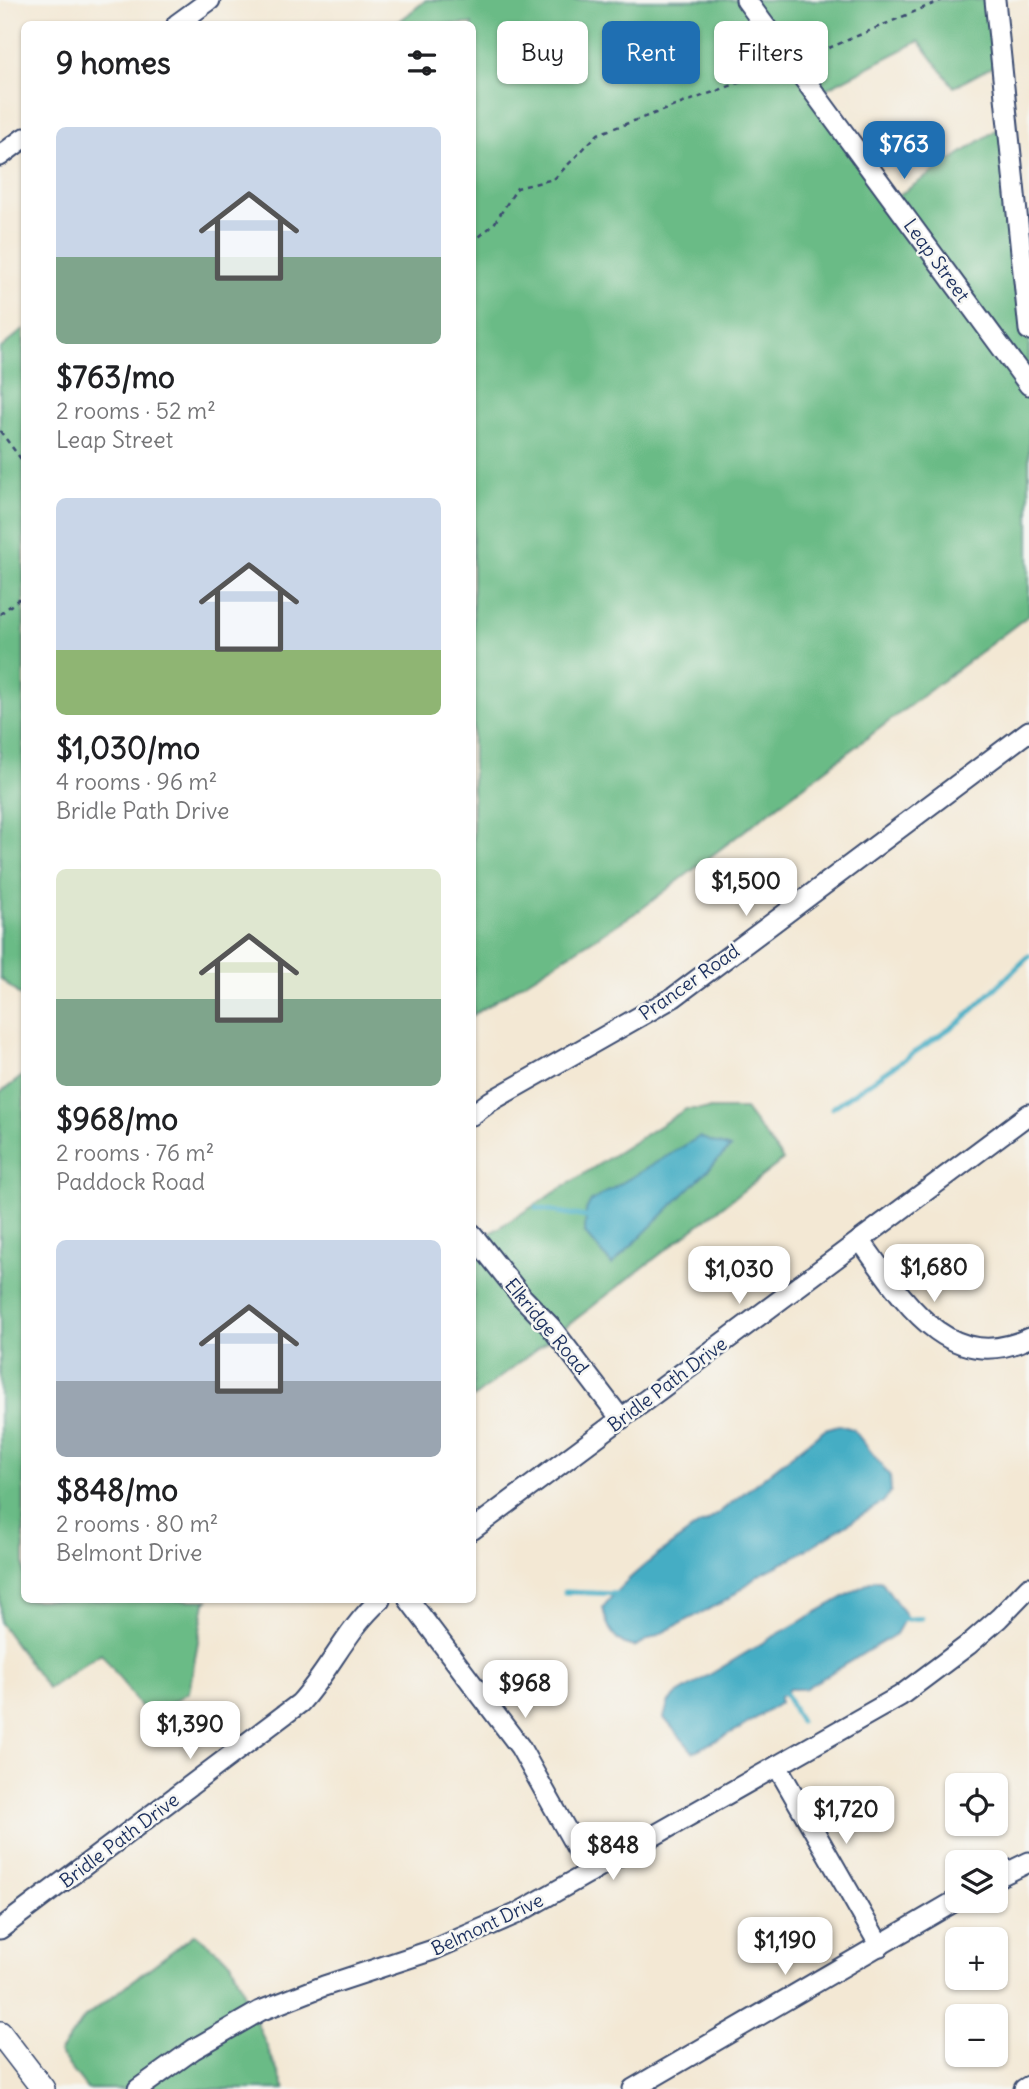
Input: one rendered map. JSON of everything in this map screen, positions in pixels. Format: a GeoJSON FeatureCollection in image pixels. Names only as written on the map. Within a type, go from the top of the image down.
{"type":"FeatureCollection","features":[{"type":"Feature","properties":{"kind":"street"},"geometry":{"type":"LineString","coordinates":[[181,21],[210,0]]}},
{"type":"Feature","properties":{"kind":"street","name":"Leap Street"},"geometry":{"type":"LineString","coordinates":[[746,0],[761,21]]}},
{"type":"Feature","properties":{"kind":"street"},"geometry":{"type":"LineString","coordinates":[[995,0],[1029,330]]}},
{"type":"Feature","properties":{"kind":"street","name":"Leap Street"},"geometry":{"type":"LineString","coordinates":[[807,84],[1029,385]]}},
{"type":"Feature","properties":{"kind":"street"},"geometry":{"type":"LineString","coordinates":[[0,156],[21,140]]}},
{"type":"Feature","properties":{"kind":"street","name":"Prancer Road"},"geometry":{"type":"LineString","coordinates":[[476,1112],[674,997],[1029,731]]}},
{"type":"Feature","properties":{"kind":"street","name":"Bridle Path Drive"},"geometry":{"type":"LineString","coordinates":[[476,1527],[1029,1114]]}},
{"type":"Feature","properties":{"kind":"street","name":"Elkridge Road"},"geometry":{"type":"LineString","coordinates":[[476,1239],[522,1297],[551,1326],[621,1419]]}},
{"type":"Feature","properties":{"kind":"street"},"geometry":{"type":"LineString","coordinates":[[860,1240],[915,1313],[944,1336],[962,1344],[990,1348],[1008,1346],[1029,1338]]}},
{"type":"Feature","properties":{"kind":"street","name":"Belmont Drive"},"geometry":{"type":"LineString","coordinates":[[138,2089],[194,2049],[260,2011],[324,1986],[433,1950],[516,1914],[886,1704],[937,1670],[999,1618],[1029,1587]]}},
{"type":"Feature","properties":{"kind":"street","name":"Bridle Path Drive"},"geometry":{"type":"LineString","coordinates":[[0,1929],[295,1708],[311,1690],[353,1628],[377,1603]]}},
{"type":"Feature","properties":{"kind":"street"},"geometry":{"type":"LineString","coordinates":[[411,1603],[520,1746],[590,1872]]}},
{"type":"Feature","properties":{"kind":"street"},"geometry":{"type":"LineString","coordinates":[[777,1766],[880,1946]]}},
{"type":"Feature","properties":{"kind":"street"},"geometry":{"type":"LineString","coordinates":[[1008,1873],[1029,1863]]}},
{"type":"Feature","properties":{"kind":"street"},"geometry":{"type":"LineString","coordinates":[[633,2089],[945,1907]]}},
{"type":"Feature","properties":{"kind":"street"},"geometry":{"type":"LineString","coordinates":[[0,2033],[43,2089]]}},
{"type":"Feature","properties":{"kind":"street"},"geometry":{"type":"LineString","coordinates":[[1024,2089],[1029,2086]]}},
{"type":"Feature","properties":{"kind":"path"},"geometry":{"type":"LineString","coordinates":[[828,48],[942,0]]}},
{"type":"Feature","properties":{"kind":"path"},"geometry":{"type":"LineString","coordinates":[[476,240],[494,224],[517,188],[554,179],[598,134],[735,84]]}},
{"type":"Feature","properties":{"kind":"path"},"geometry":{"type":"LineString","coordinates":[[0,431],[21,459]]}},
{"type":"Feature","properties":{"kind":"path"},"geometry":{"type":"LineString","coordinates":[[0,614],[21,597]]}},
{"type":"Feature","properties":{"kind":"green space"},"geometry":{"type":"Polygon","coordinates":[[[426,0],[993,0],[1003,61],[954,87],[919,41],[812,96],[890,201],[1008,122],[1029,322],[1029,615],[640,910],[476,1013],[476,21],[400,21],[426,0]]]}},
{"type":"Feature","properties":{"kind":"green space"},"geometry":{"type":"Polygon","coordinates":[[[21,332],[21,996],[0,978],[0,349],[21,332]]]}},
{"type":"Feature","properties":{"kind":"green space"},"geometry":{"type":"Polygon","coordinates":[[[21,1077],[21,1603],[205,1603],[189,1692],[148,1717],[101,1653],[48,1689],[0,1623],[0,1093],[21,1077]]]}},
{"type":"Feature","properties":{"kind":"green space"},"geometry":{"type":"Polygon","coordinates":[[[686,1109],[745,1109],[783,1160],[476,1396],[476,1242],[686,1109]]]}},
{"type":"Feature","properties":{"kind":"green space"},"geometry":{"type":"Polygon","coordinates":[[[195,1934],[231,1962],[285,2089],[87,2089],[59,2053],[85,2017],[195,1934]]]}},
{"type":"Feature","properties":{"kind":"water"},"geometry":{"type":"Polygon","coordinates":[[[699,1137],[730,1148],[612,1265],[585,1233],[586,1210],[590,1202],[699,1137]]]}},
{"type":"Feature","properties":{"kind":"water"},"geometry":{"type":"Polygon","coordinates":[[[839,1425],[853,1429],[890,1476],[891,1492],[883,1502],[791,1559],[759,1575],[727,1600],[634,1647],[616,1638],[606,1621],[603,1607],[624,1583],[825,1429],[839,1425]]]}},
{"type":"Feature","properties":{"kind":"water"},"geometry":{"type":"Polygon","coordinates":[[[874,1580],[882,1582],[906,1616],[896,1634],[804,1689],[789,1689],[780,1697],[780,1703],[739,1729],[693,1752],[664,1718],[668,1703],[676,1695],[874,1580]]]}},
{"type":"Feature","properties":{"kind":"waterway"},"geometry":{"type":"LineString","coordinates":[[832,1108],[961,1021],[1029,956]]}},
{"type":"Feature","properties":{"kind":"waterway"},"geometry":{"type":"LineString","coordinates":[[536,1208],[586,1217]]}},
{"type":"Feature","properties":{"kind":"waterway"},"geometry":{"type":"LineString","coordinates":[[565,1592],[619,1594]]}},
{"type":"Feature","properties":{"kind":"waterway"},"geometry":{"type":"LineString","coordinates":[[900,1620],[921,1618]]}},
{"type":"Feature","properties":{"kind":"waterway"},"geometry":{"type":"LineString","coordinates":[[782,1688],[800,1722]]}}]}
